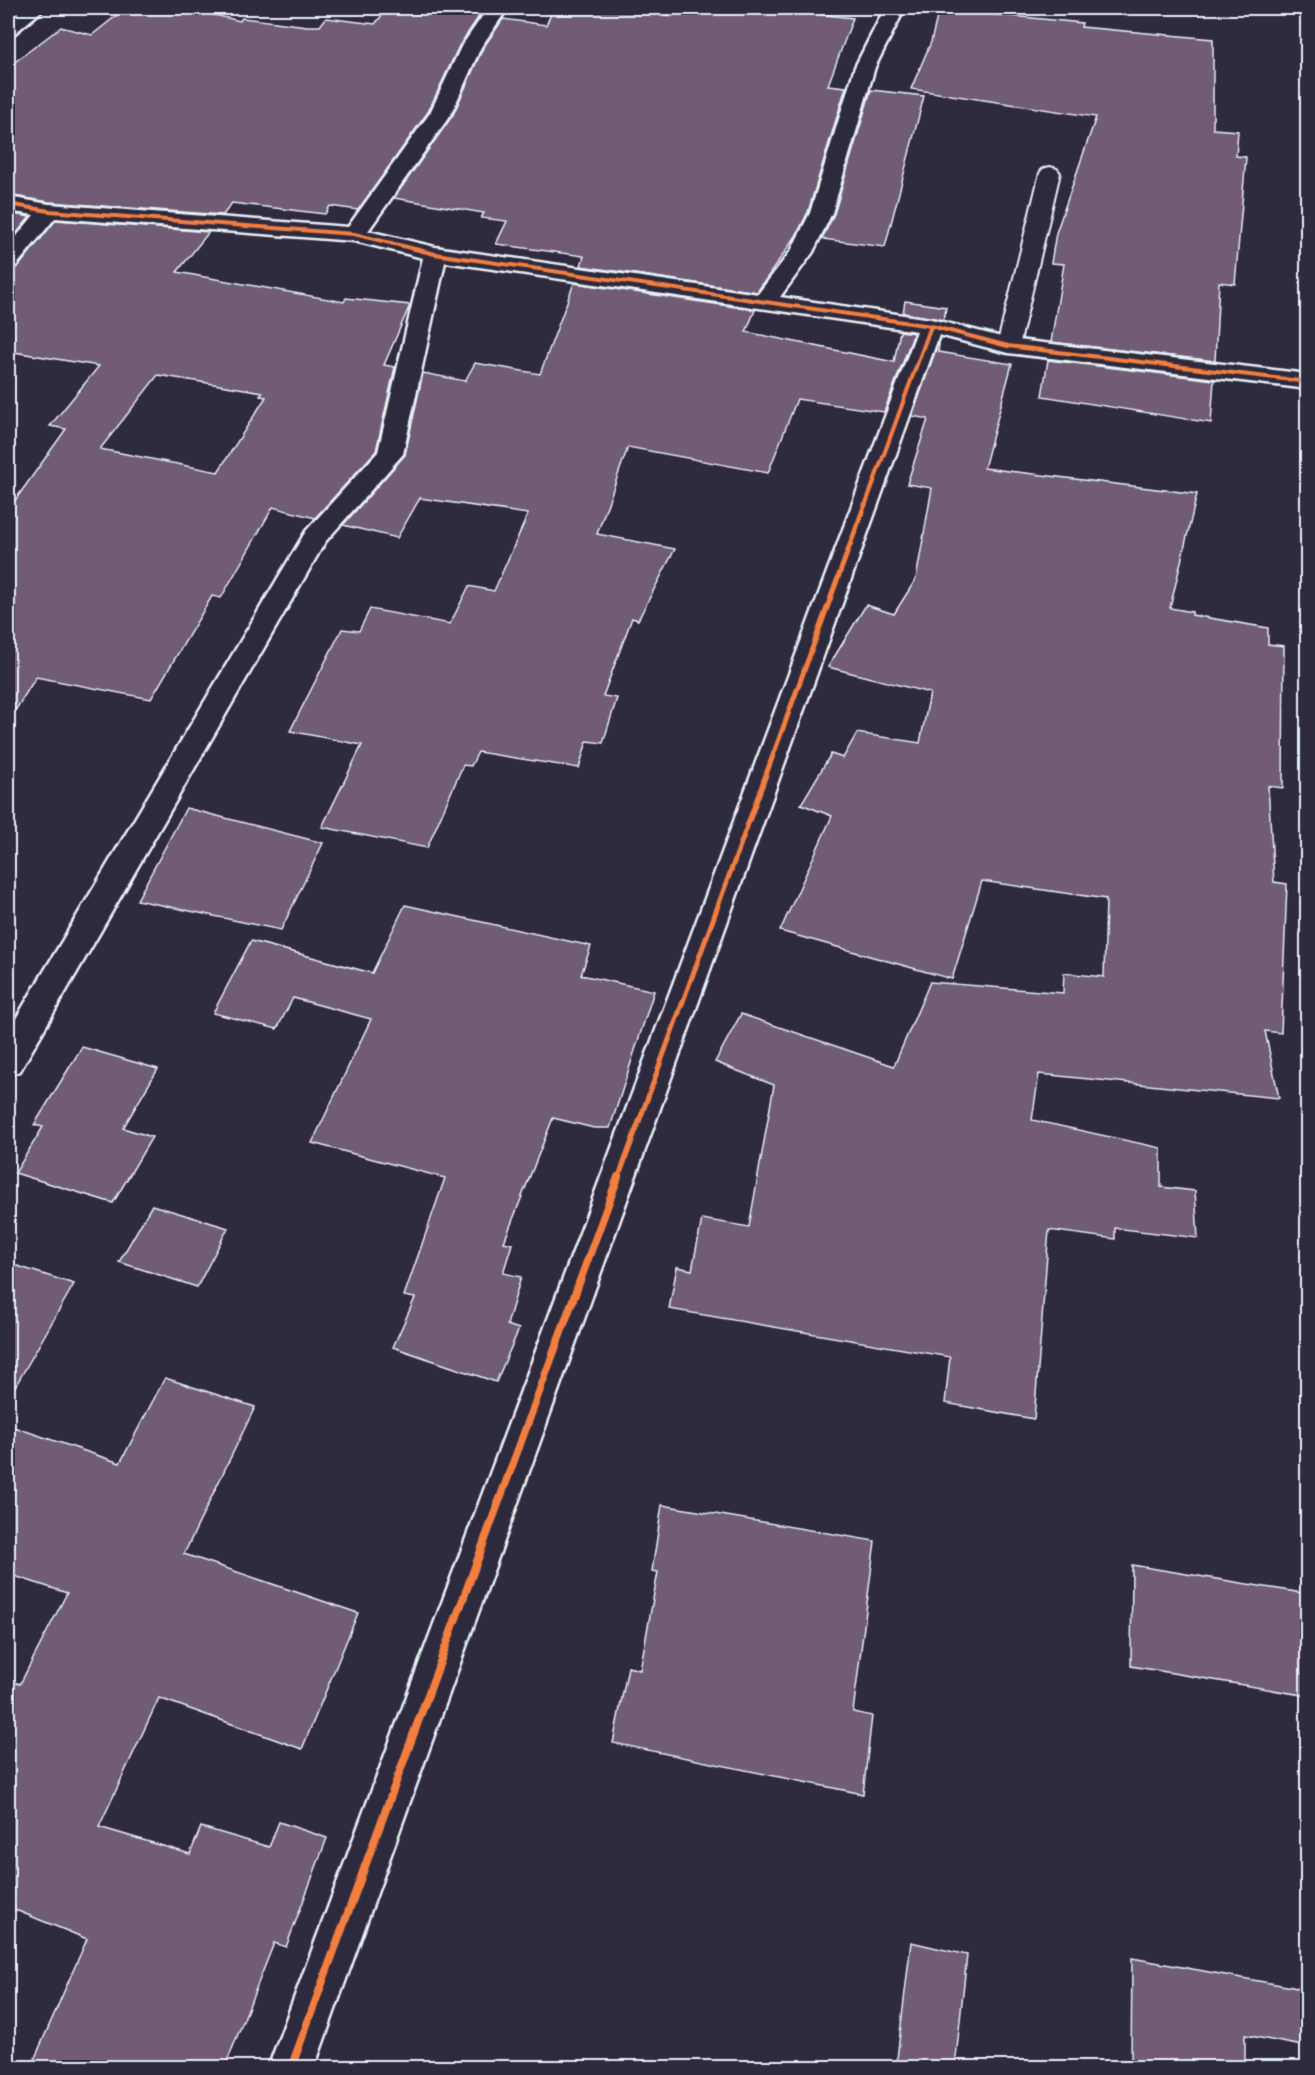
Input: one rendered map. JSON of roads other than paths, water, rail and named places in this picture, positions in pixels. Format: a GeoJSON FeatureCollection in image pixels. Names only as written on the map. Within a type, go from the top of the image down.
{"type":"FeatureCollection","features":[{"type":"Feature","properties":{"kind":"street"},"geometry":{"type":"LineString","coordinates":[[8,29],[35,8]]}},
{"type":"Feature","properties":{"kind":"street"},"geometry":{"type":"LineString","coordinates":[[354,234],[440,114],[471,47],[498,8]]}},
{"type":"Feature","properties":{"kind":"street"},"geometry":{"type":"LineString","coordinates":[[765,301],[802,252],[821,213],[866,68],[896,8]]}},
{"type":"Feature","properties":{"kind":"street"},"geometry":{"type":"LineString","coordinates":[[8,204],[49,211],[354,234],[435,254],[932,326],[1008,346],[1308,382]]}},
{"type":"Feature","properties":{"kind":"street"},"geometry":{"type":"LineString","coordinates":[[8,261],[49,211]]}},
{"type":"Feature","properties":{"kind":"street"},"geometry":{"type":"LineString","coordinates":[[8,1061],[315,537],[390,454],[435,254]]}},
{"type":"Feature","properties":{"kind":"street"},"geometry":{"type":"LineString","coordinates":[[291,2067],[932,326]]}},
{"type":"Feature","properties":{"kind":"lane"},"geometry":{"type":"LineString","coordinates":[[1008,346],[1050,173]]}}]}
